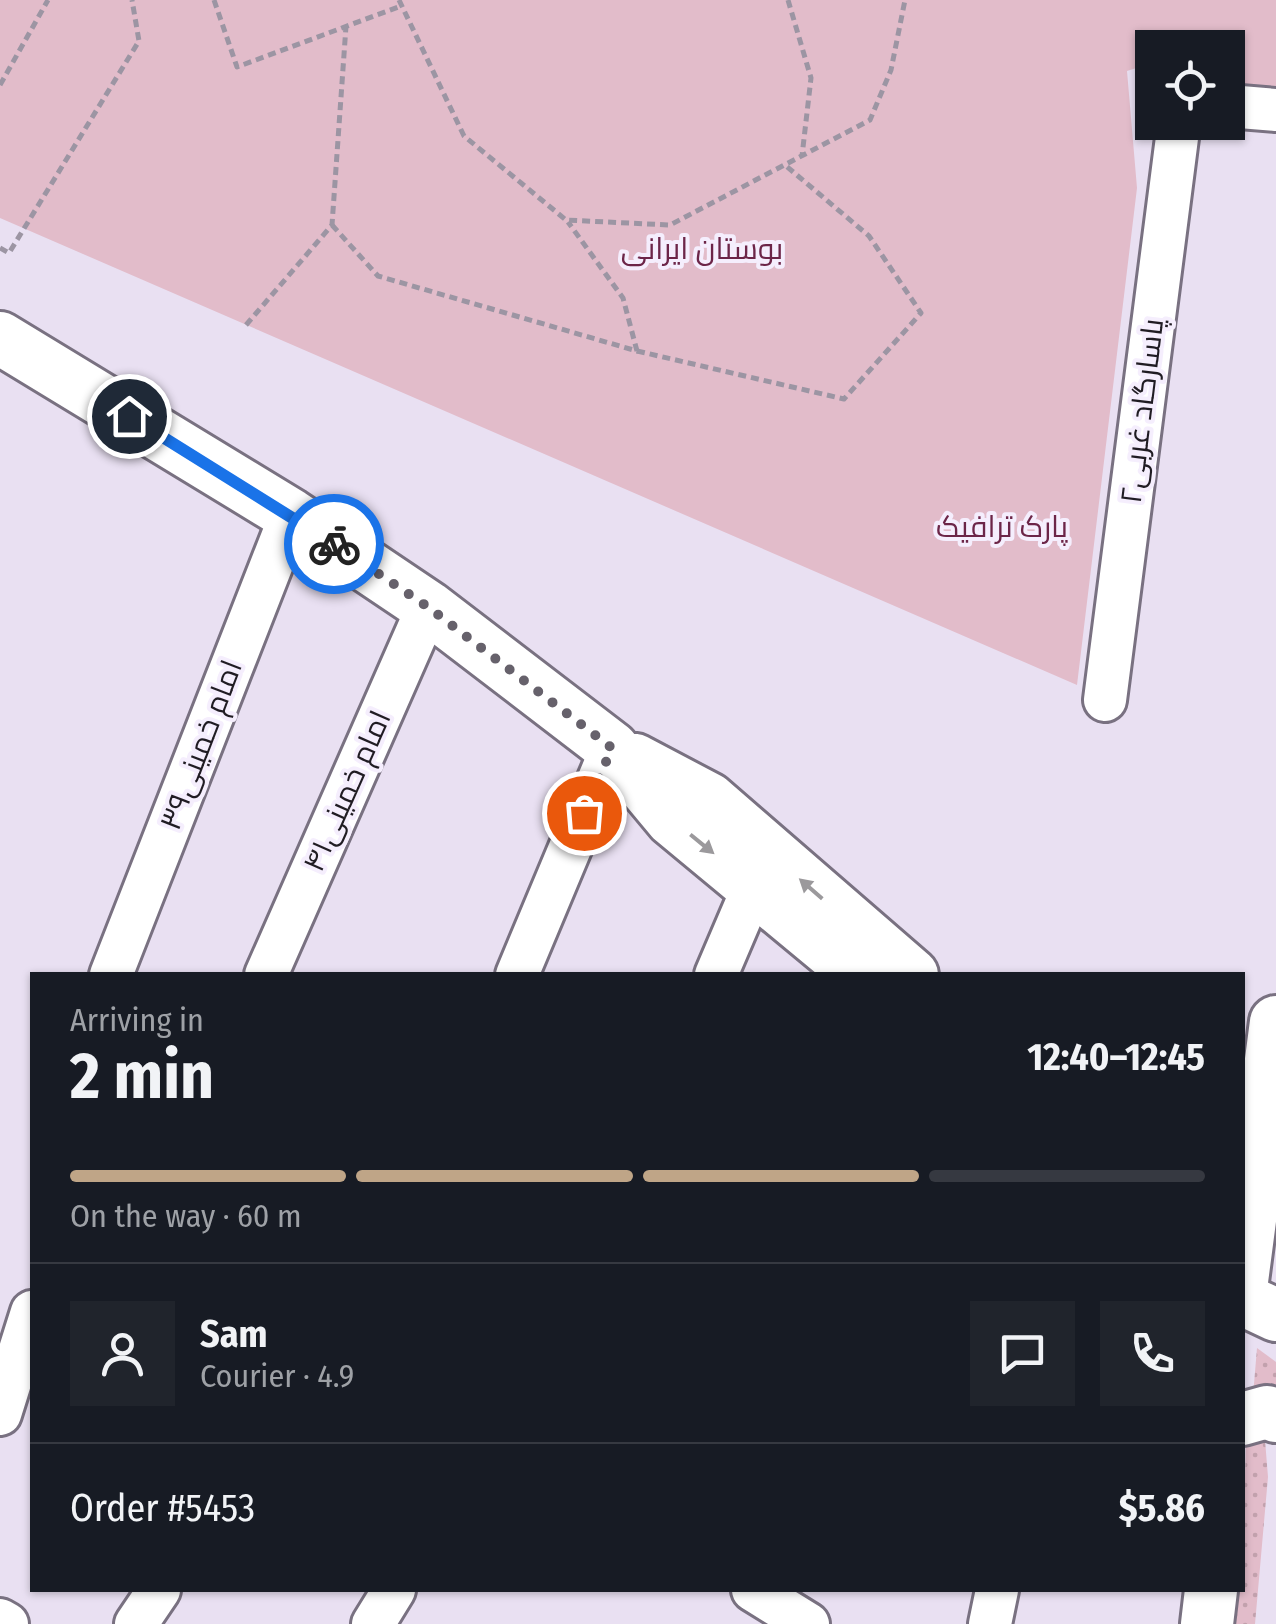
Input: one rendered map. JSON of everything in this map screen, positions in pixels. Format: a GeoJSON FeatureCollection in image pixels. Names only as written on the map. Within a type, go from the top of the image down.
{"type":"FeatureCollection","features":[{"type":"Feature","properties":{"kind":"main road"},"geometry":{"type":"LineString","coordinates":[[0,338],[290,515],[428,607],[612,748],[709,799],[909,972]]}},
{"type":"Feature","properties":{"kind":"main road"},"geometry":{"type":"LineString","coordinates":[[612,748],[672,820],[855,972]]}},
{"type":"Feature","properties":{"kind":"main road"},"geometry":{"type":"LineString","coordinates":[[1245,1059],[1276,995]]}},
{"type":"Feature","properties":{"kind":"main road"},"geometry":{"type":"LineString","coordinates":[[1276,1022],[1268,1148],[1250,1272],[1276,1315]]}},
{"type":"Feature","properties":{"kind":"main road"},"geometry":{"type":"LineString","coordinates":[[1245,1418],[1268,1412],[1276,1416]]}},
{"type":"Feature","properties":{"kind":"main road"},"geometry":{"type":"LineString","coordinates":[[1208,1624],[1211,1592]]}},
{"type":"Feature","properties":{"kind":"street"},"geometry":{"type":"LineString","coordinates":[[1245,107],[1276,110]]}},
{"type":"Feature","properties":{"kind":"street","name":"پاسارگاد غربی۲"},"geometry":{"type":"LineString","coordinates":[[1105,700],[1177,140]]}},
{"type":"Feature","properties":{"kind":"street","name":"امام خمینی۳۹"},"geometry":{"type":"LineString","coordinates":[[112,972],[290,515]]}},
{"type":"Feature","properties":{"kind":"street","name":"امام خمینی۴۱"},"geometry":{"type":"LineString","coordinates":[[267,972],[428,607]]}},
{"type":"Feature","properties":{"kind":"street"},"geometry":{"type":"LineString","coordinates":[[518,972],[612,748]]}},
{"type":"Feature","properties":{"kind":"street"},"geometry":{"type":"LineString","coordinates":[[717,972],[754,886]]}},
{"type":"Feature","properties":{"kind":"street"},"geometry":{"type":"LineString","coordinates":[[0,1414],[30,1318]]}},
{"type":"Feature","properties":{"kind":"street"},"geometry":{"type":"LineString","coordinates":[[136,1624],[158,1592]]}},
{"type":"Feature","properties":{"kind":"street"},"geometry":{"type":"LineString","coordinates":[[374,1624],[393,1592]]}},
{"type":"Feature","properties":{"kind":"street"},"geometry":{"type":"LineString","coordinates":[[990,1624],[997,1592]]}},
{"type":"Feature","properties":{"kind":"path"},"geometry":{"type":"LineString","coordinates":[[0,85],[48,0]]}},
{"type":"Feature","properties":{"kind":"path"},"geometry":{"type":"LineString","coordinates":[[0,248],[9,253],[139,40],[132,0]]}},
{"type":"Feature","properties":{"kind":"path"},"geometry":{"type":"LineString","coordinates":[[214,0],[237,67],[400,3],[464,136],[566,220],[623,298],[638,351]]}},
{"type":"Feature","properties":{"kind":"path"},"geometry":{"type":"LineString","coordinates":[[788,0],[810,78],[802,156]]}},
{"type":"Feature","properties":{"kind":"path"},"geometry":{"type":"LineString","coordinates":[[566,220],[670,225],[870,120],[891,70],[904,0]]}},
{"type":"Feature","properties":{"kind":"path"},"geometry":{"type":"LineString","coordinates":[[246,325],[332,225],[346,26]]}},
{"type":"Feature","properties":{"kind":"path"},"geometry":{"type":"LineString","coordinates":[[332,225],[378,276],[638,351],[844,399],[920,313],[869,236],[785,165]]}},
{"type":"Feature","properties":{"kind":"green space","name":"بوستان ایرانی"},"geometry":{"type":"Polygon","coordinates":[[[0,0],[1276,0],[1276,94],[1245,90],[1245,30],[1135,30],[1135,68],[1127,71],[1137,188],[1077,685],[0,218],[0,0]]]}},
{"type":"Feature","properties":{"kind":"green space"},"geometry":{"type":"Polygon","coordinates":[[[1257,1348],[1276,1362],[1276,1402],[1253,1396],[1257,1348]]]}},
{"type":"Feature","properties":{"kind":"green space"},"geometry":{"type":"Polygon","coordinates":[[[1256,1434],[1265,1440],[1268,1477],[1255,1624],[1226,1624],[1230,1592],[1245,1592],[1246,1437],[1256,1434]]]}},
{"type":"Feature","properties":{"kind":"way so far"},"geometry":{"type":"LineString","coordinates":[[334,544],[428,607],[612,748],[584,813]]}},
{"type":"Feature","properties":{"kind":"route"},"geometry":{"type":"LineString","coordinates":[[129,416],[334,544]]}},
{"type":"Feature","properties":{"kind":"park label","name":"پارک ترافیک"},"geometry":{"type":"Point","coordinates":[1002,527]}}]}
